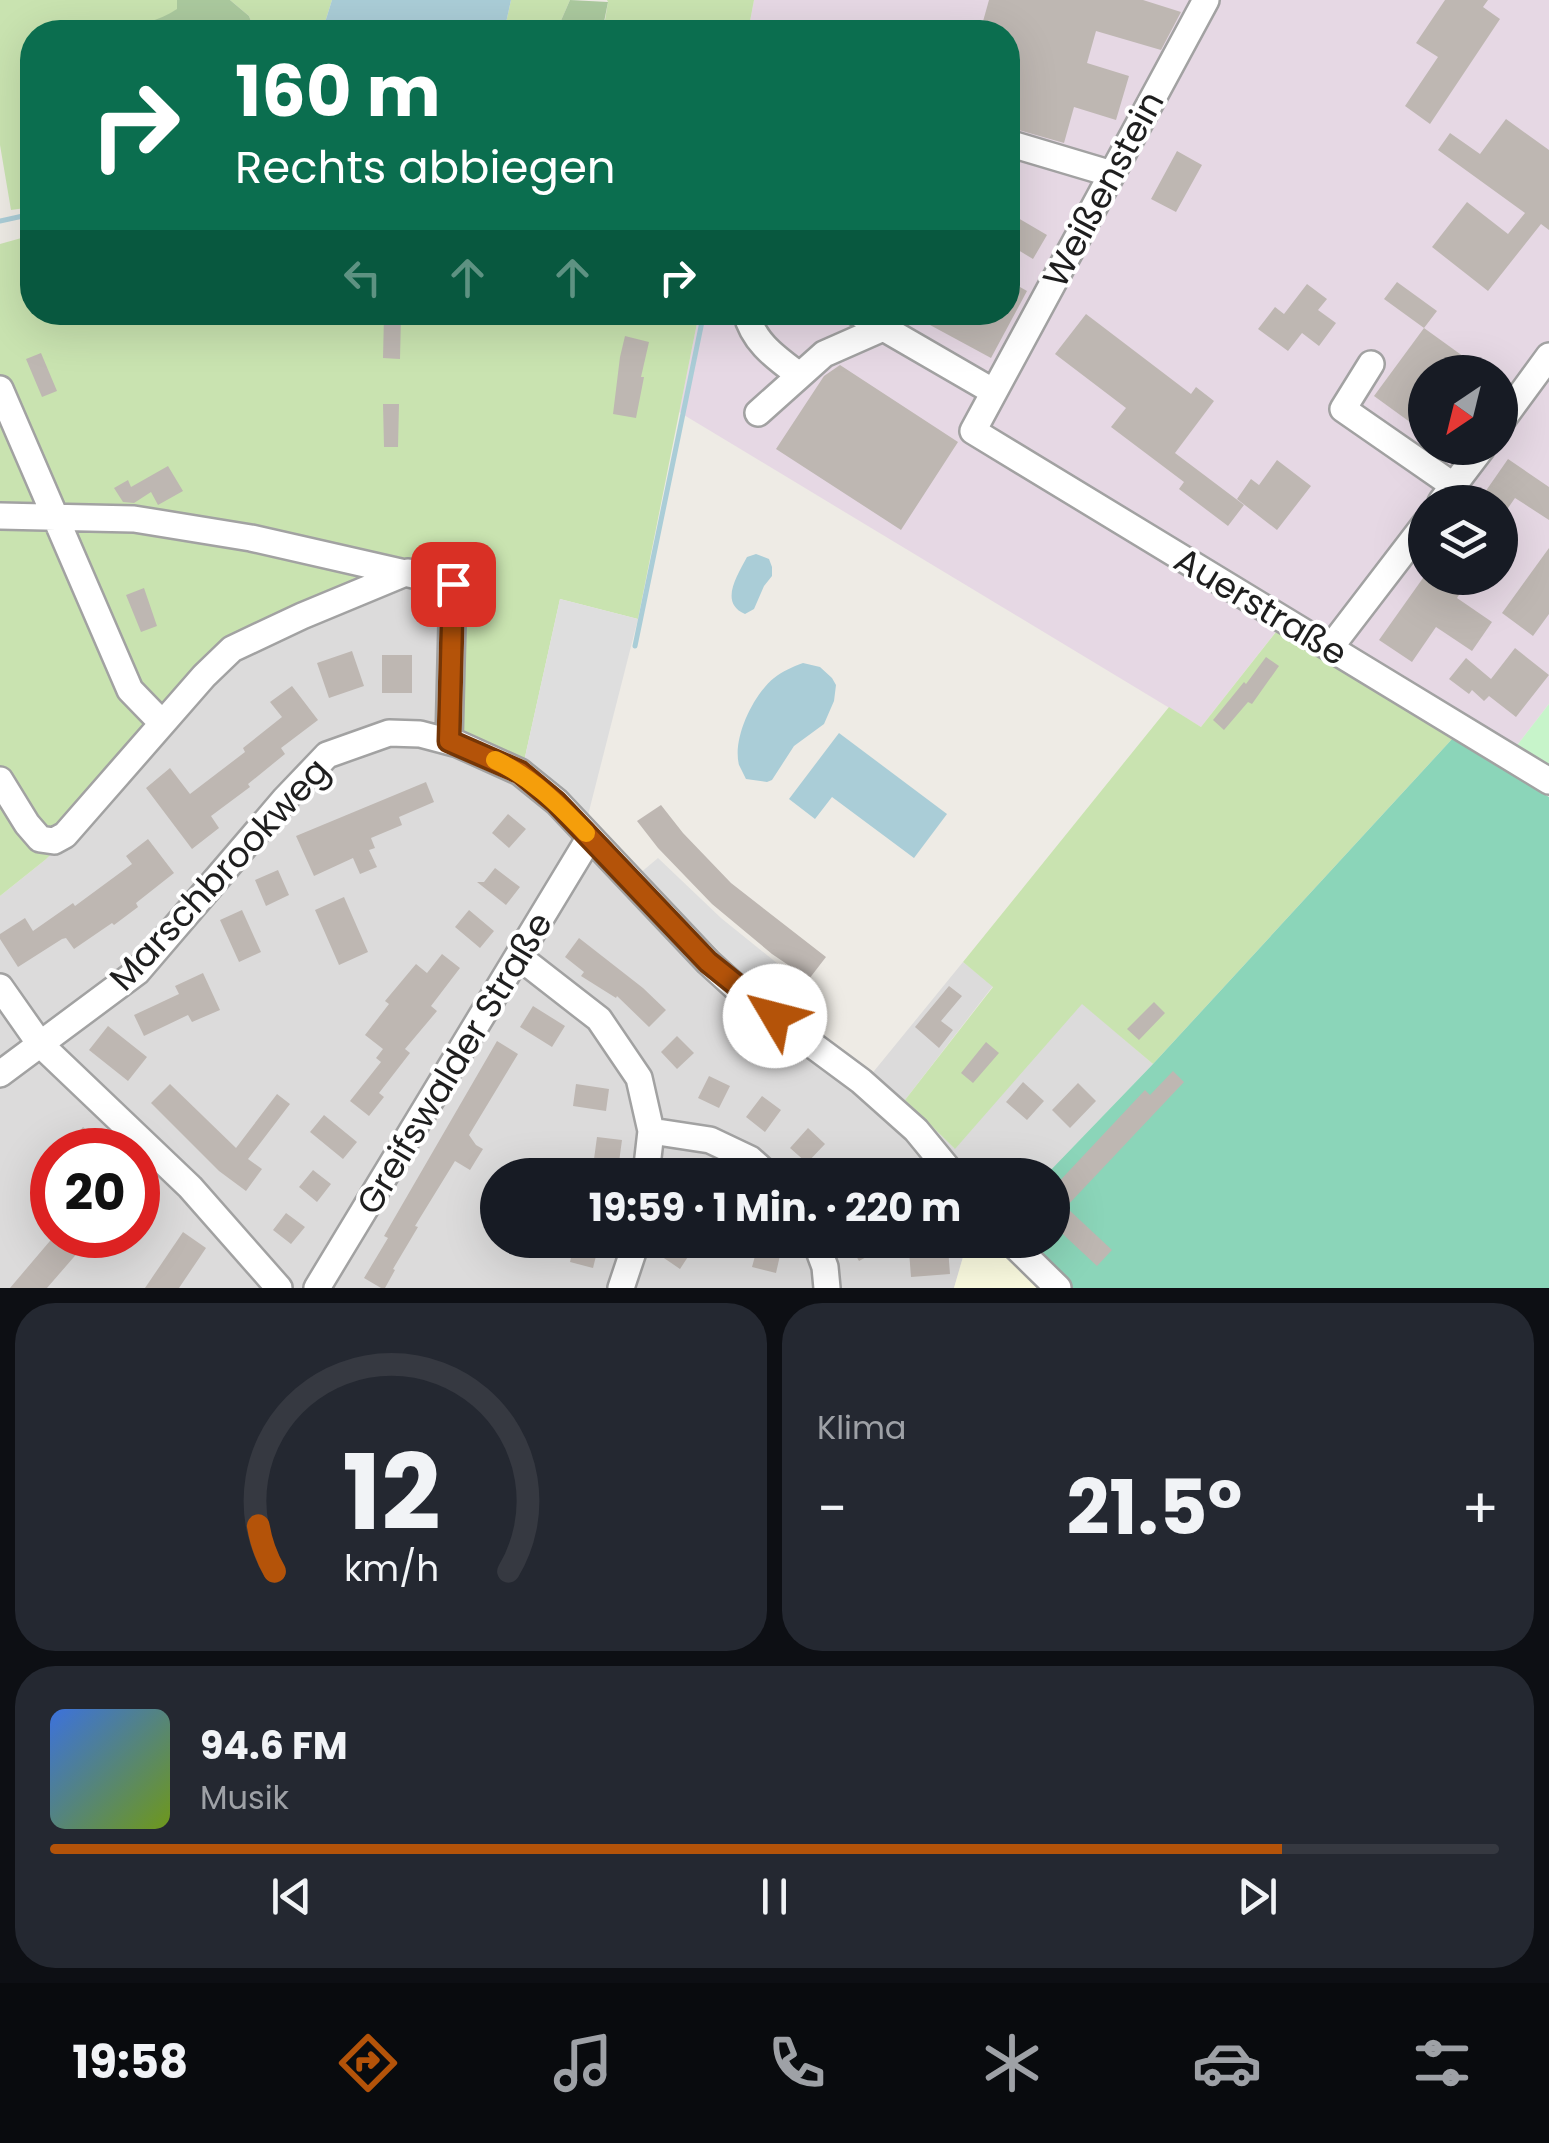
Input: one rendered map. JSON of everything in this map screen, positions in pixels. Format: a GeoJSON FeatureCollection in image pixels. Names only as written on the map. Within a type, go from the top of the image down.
{"type":"FeatureCollection","features":[{"type":"Feature","properties":{"kind":"street","name":"Weißenstein"},"geometry":{"type":"LineString","coordinates":[[974,431],[1203,1]]}},
{"type":"Feature","properties":{"kind":"street"},"geometry":{"type":"LineString","coordinates":[[1020,147],[1112,174]]}},
{"type":"Feature","properties":{"kind":"street"},"geometry":{"type":"LineString","coordinates":[[750,325],[760,343],[799,375]]}},
{"type":"Feature","properties":{"kind":"street"},"geometry":{"type":"LineString","coordinates":[[879,325],[994,392]]}},
{"type":"Feature","properties":{"kind":"street"},"geometry":{"type":"LineString","coordinates":[[758,413],[824,354],[884,328]]}},
{"type":"Feature","properties":{"kind":"street"},"geometry":{"type":"LineString","coordinates":[[1518,398],[1549,356]]}},
{"type":"Feature","properties":{"kind":"street"},"geometry":{"type":"LineString","coordinates":[[1372,364],[1344,409],[1437,485]]}},
{"type":"Feature","properties":{"kind":"street"},"geometry":{"type":"LineString","coordinates":[[0,389],[130,690],[162,723]]}},
{"type":"Feature","properties":{"kind":"street","name":"Auerstraße"},"geometry":{"type":"LineString","coordinates":[[974,431],[1549,780]]}},
{"type":"Feature","properties":{"kind":"street"},"geometry":{"type":"LineString","coordinates":[[0,516],[154,522],[251,538],[453,584],[449,741]]}},
{"type":"Feature","properties":{"kind":"street"},"geometry":{"type":"LineString","coordinates":[[1330,648],[1408,546]]}},
{"type":"Feature","properties":{"kind":"street"},"geometry":{"type":"LineString","coordinates":[[0,780],[26,824],[40,839],[54,841],[74,826],[204,676],[232,650],[408,572]]}},
{"type":"Feature","properties":{"kind":"street","name":"Marschbrookweg"},"geometry":{"type":"LineString","coordinates":[[0,1074],[136,972],[327,755],[389,733],[420,734],[449,741],[520,772],[556,802],[708,962],[861,1081],[916,1130],[939,1158]]}},
{"type":"Feature","properties":{"kind":"street","name":"Greifswalder Straße"},"geometry":{"type":"LineString","coordinates":[[318,1288],[590,837]]}},
{"type":"Feature","properties":{"kind":"street"},"geometry":{"type":"LineString","coordinates":[[518,956],[599,1019],[639,1078],[651,1131],[648,1158]]}},
{"type":"Feature","properties":{"kind":"street"},"geometry":{"type":"LineString","coordinates":[[0,987],[40,1044],[190,1187],[279,1288]]}},
{"type":"Feature","properties":{"kind":"street"},"geometry":{"type":"LineString","coordinates":[[651,1131],[710,1140],[746,1158]]}},
{"type":"Feature","properties":{"kind":"street"},"geometry":{"type":"LineString","coordinates":[[621,1288],[631,1258]]}},
{"type":"Feature","properties":{"kind":"street"},"geometry":{"type":"LineString","coordinates":[[822,1258],[827,1288]]}},
{"type":"Feature","properties":{"kind":"street"},"geometry":{"type":"LineString","coordinates":[[1027,1258],[1058,1288]]}},
{"type":"Feature","properties":{"kind":"shaded area"},"geometry":{"type":"Polygon","coordinates":[[[754,0],[1549,0],[1549,704],[1515,748],[1293,610],[1201,727],[679,412],[697,325],[1020,325],[1020,20],[750,20],[754,0]]]}},
{"type":"Feature","properties":{"kind":"shaded area"},"geometry":{"type":"Polygon","coordinates":[[[407,579],[446,592],[523,766],[736,967],[802,1016],[870,1076],[963,962],[993,986],[905,1100],[954,1148],[1082,1003],[1153,1064],[1062,1158],[480,1158],[480,1258],[963,1258],[954,1288],[0,1288],[0,896],[45,860],[241,653],[407,579]]]}},
{"type":"Feature","properties":{"kind":"shaded area"},"geometry":{"type":"Polygon","coordinates":[[[560,599],[638,619],[587,819],[523,766],[560,599]]]}},
{"type":"Feature","properties":{"kind":"shaded area"},"geometry":{"type":"Polygon","coordinates":[[[658,858],[721,918],[814,993],[802,1016],[736,967],[639,874],[658,858]]]}},
{"type":"Feature","properties":{"kind":"shaded area"},"geometry":{"type":"Polygon","coordinates":[[[963,1258],[1014,1258],[1043,1288],[954,1288],[963,1258]]]}},
{"type":"Feature","properties":{"kind":"green space"},"geometry":{"type":"Polygon","coordinates":[[[0,0],[177,0],[178,9],[160,20],[20,20],[20,209],[11,210],[0,145],[0,0]]]}},
{"type":"Feature","properties":{"kind":"green space"},"geometry":{"type":"Polygon","coordinates":[[[177,0],[230,0],[250,20],[153,20],[177,9],[177,0]]]}},
{"type":"Feature","properties":{"kind":"green space"},"geometry":{"type":"Polygon","coordinates":[[[230,0],[332,0],[326,20],[250,20],[230,0]]]}},
{"type":"Feature","properties":{"kind":"green space"},"geometry":{"type":"Polygon","coordinates":[[[511,0],[570,0],[561,20],[507,20],[511,0]]]}},
{"type":"Feature","properties":{"kind":"green space"},"geometry":{"type":"Polygon","coordinates":[[[570,0],[608,2],[604,20],[561,20],[570,0]]]}},
{"type":"Feature","properties":{"kind":"green space"},"geometry":{"type":"Polygon","coordinates":[[[754,0],[750,20],[605,20],[608,2],[754,0]]]}},
{"type":"Feature","properties":{"kind":"green space"},"geometry":{"type":"Polygon","coordinates":[[[20,238],[20,325],[697,325],[638,619],[560,599],[523,766],[441,732],[446,592],[407,579],[241,653],[74,832],[0,896],[0,244],[20,238]]]}},
{"type":"Feature","properties":{"kind":"green space"},"geometry":{"type":"Polygon","coordinates":[[[1276,632],[1453,738],[1153,1064],[1082,1004],[955,1149],[905,1100],[993,987],[963,962],[1169,707],[1201,727],[1276,632]]]}},
{"type":"Feature","properties":{"kind":"green space"},"geometry":{"type":"Polygon","coordinates":[[[1549,704],[1549,769],[1515,748],[1549,704]]]}},
{"type":"Feature","properties":{"kind":"green space"},"geometry":{"type":"Polygon","coordinates":[[[1453,738],[1549,797],[1549,1288],[1069,1288],[1039,1258],[1070,1258],[1070,1158],[1062,1158],[1453,738]]]}},
{"type":"Feature","properties":{"kind":"water"},"geometry":{"type":"Polygon","coordinates":[[[332,0],[511,0],[507,20],[326,20],[332,0]]]}},
{"type":"Feature","properties":{"kind":"water"},"geometry":{"type":"Polygon","coordinates":[[[756,554],[769,559],[772,576],[754,609],[745,614],[733,603],[733,588],[747,557],[756,554]]]}},
{"type":"Feature","properties":{"kind":"water"},"geometry":{"type":"Polygon","coordinates":[[[803,663],[820,667],[836,685],[824,724],[794,746],[772,780],[746,779],[738,754],[746,717],[766,685],[803,663]]]}},
{"type":"Feature","properties":{"kind":"water"},"geometry":{"type":"Polygon","coordinates":[[[839,733],[947,814],[914,858],[832,797],[815,819],[789,799],[839,733]]]}},
{"type":"Feature","properties":{"kind":"building"},"geometry":{"type":"Polygon","coordinates":[[[989,0],[1143,0],[1181,12],[1161,50],[1096,31],[1087,63],[1129,76],[1116,120],[1074,107],[1064,143],[1020,130],[1020,20],[983,20],[989,0]]]}},
{"type":"Feature","properties":{"kind":"building"},"geometry":{"type":"Polygon","coordinates":[[[1445,0],[1488,0],[1483,7],[1500,19],[1430,124],[1405,106],[1438,57],[1416,43],[1445,0]]]}},
{"type":"Feature","properties":{"kind":"building"},"geometry":{"type":"Polygon","coordinates":[[[1506,119],[1549,150],[1549,230],[1541,224],[1488,291],[1432,247],[1467,202],[1508,234],[1525,213],[1438,150],[1450,133],[1480,154],[1506,119]]]}},
{"type":"Feature","properties":{"kind":"building"},"geometry":{"type":"Polygon","coordinates":[[[1177,151],[1202,165],[1176,212],[1151,199],[1177,151]]]}},
{"type":"Feature","properties":{"kind":"building"},"geometry":{"type":"Polygon","coordinates":[[[1020,219],[1047,235],[1033,259],[1020,251],[1020,219]]]}},
{"type":"Feature","properties":{"kind":"building"},"geometry":{"type":"Polygon","coordinates":[[[1397,282],[1437,311],[1424,328],[1384,299],[1397,282]]]}},
{"type":"Feature","properties":{"kind":"building"},"geometry":{"type":"Polygon","coordinates":[[[1307,284],[1327,299],[1318,310],[1336,323],[1319,346],[1302,333],[1288,351],[1258,329],[1275,307],[1284,314],[1307,284]]]}},
{"type":"Feature","properties":{"kind":"building"},"geometry":{"type":"Polygon","coordinates":[[[1086,314],[1191,394],[1196,387],[1214,401],[1175,453],[1244,505],[1228,526],[1179,489],[1184,482],[1111,427],[1126,408],[1055,354],[1086,314]]]}},
{"type":"Feature","properties":{"kind":"building"},"geometry":{"type":"Polygon","coordinates":[[[384,325],[401,325],[400,359],[383,358],[384,325]]]}},
{"type":"Feature","properties":{"kind":"building"},"geometry":{"type":"Polygon","coordinates":[[[930,325],[1009,325],[991,358],[930,325]]]}},
{"type":"Feature","properties":{"kind":"building"},"geometry":{"type":"Polygon","coordinates":[[[1424,328],[1461,355],[1408,355],[1408,421],[1374,396],[1424,328]]]}},
{"type":"Feature","properties":{"kind":"building"},"geometry":{"type":"Polygon","coordinates":[[[625,336],[649,342],[636,418],[613,414],[625,336]]]}},
{"type":"Feature","properties":{"kind":"building"},"geometry":{"type":"Polygon","coordinates":[[[41,353],[57,391],[42,397],[26,359],[41,353]]]}},
{"type":"Feature","properties":{"kind":"building"},"geometry":{"type":"Polygon","coordinates":[[[840,365],[958,442],[901,530],[776,449],[824,376],[840,365]]]}},
{"type":"Feature","properties":{"kind":"building"},"geometry":{"type":"Polygon","coordinates":[[[383,404],[399,404],[398,447],[384,447],[383,404]]]}},
{"type":"Feature","properties":{"kind":"building"},"geometry":{"type":"Polygon","coordinates":[[[1277,460],[1311,486],[1277,530],[1237,499],[1251,479],[1259,485],[1277,460]]]}},
{"type":"Feature","properties":{"kind":"building"},"geometry":{"type":"Polygon","coordinates":[[[1504,465],[1517,465],[1549,487],[1549,520],[1518,500],[1518,485],[1490,485],[1504,465]]]}},
{"type":"Feature","properties":{"kind":"building"},"geometry":{"type":"Polygon","coordinates":[[[168,466],[183,491],[158,505],[151,492],[134,503],[123,502],[114,488],[128,480],[131,487],[168,466]]]}},
{"type":"Feature","properties":{"kind":"building"},"geometry":{"type":"Polygon","coordinates":[[[1549,548],[1549,614],[1533,636],[1502,613],[1549,548]]]}},
{"type":"Feature","properties":{"kind":"building"},"geometry":{"type":"Polygon","coordinates":[[[144,588],[157,626],[141,632],[126,595],[144,588]]]}},
{"type":"Feature","properties":{"kind":"building"},"geometry":{"type":"Polygon","coordinates":[[[1411,595],[1459,595],[1457,598],[1492,622],[1472,651],[1436,627],[1412,662],[1379,640],[1411,595]]]}},
{"type":"Feature","properties":{"kind":"building"},"geometry":{"type":"Polygon","coordinates":[[[1515,648],[1549,675],[1516,717],[1489,696],[1484,701],[1449,679],[1466,658],[1491,679],[1515,648]]]}},
{"type":"Feature","properties":{"kind":"building"},"geometry":{"type":"Polygon","coordinates":[[[352,651],[364,686],[329,698],[317,663],[352,651]]]}},
{"type":"Feature","properties":{"kind":"building"},"geometry":{"type":"Polygon","coordinates":[[[382,655],[412,655],[412,693],[382,693],[382,655]]]}},
{"type":"Feature","properties":{"kind":"building"},"geometry":{"type":"Polygon","coordinates":[[[1266,657],[1279,666],[1252,704],[1248,702],[1224,730],[1213,720],[1266,657]]]}},
{"type":"Feature","properties":{"kind":"building"},"geometry":{"type":"Polygon","coordinates":[[[292,686],[318,720],[281,748],[285,754],[248,784],[250,787],[211,816],[219,828],[192,849],[146,788],[170,768],[190,794],[245,752],[243,748],[282,717],[270,702],[292,686]]]}},
{"type":"Feature","properties":{"kind":"building"},"geometry":{"type":"Polygon","coordinates":[[[426,782],[434,802],[399,817],[402,825],[371,838],[375,848],[369,850],[377,867],[360,874],[353,858],[314,876],[296,836],[426,782]]]}},
{"type":"Feature","properties":{"kind":"building"},"geometry":{"type":"Polygon","coordinates":[[[661,805],[731,883],[826,957],[809,979],[712,904],[658,848],[637,821],[661,805]]]}},
{"type":"Feature","properties":{"kind":"building"},"geometry":{"type":"Polygon","coordinates":[[[508,814],[526,829],[509,848],[492,833],[508,814]]]}},
{"type":"Feature","properties":{"kind":"building"},"geometry":{"type":"Polygon","coordinates":[[[148,839],[174,873],[114,925],[74,949],[66,938],[62,939],[18,967],[0,934],[25,918],[33,931],[73,903],[75,906],[132,864],[126,856],[148,839]]]}},
{"type":"Feature","properties":{"kind":"building"},"geometry":{"type":"Polygon","coordinates":[[[495,868],[520,887],[506,905],[477,882],[484,882],[495,868]]]}},
{"type":"Feature","properties":{"kind":"building"},"geometry":{"type":"Polygon","coordinates":[[[278,870],[289,895],[266,906],[255,880],[278,870]]]}},
{"type":"Feature","properties":{"kind":"building"},"geometry":{"type":"Polygon","coordinates":[[[344,897],[368,952],[339,965],[315,910],[344,897]]]}},
{"type":"Feature","properties":{"kind":"building"},"geometry":{"type":"Polygon","coordinates":[[[242,910],[261,952],[239,962],[220,920],[242,910]]]}},
{"type":"Feature","properties":{"kind":"building"},"geometry":{"type":"Polygon","coordinates":[[[469,910],[494,931],[480,948],[455,927],[469,910]]]}},
{"type":"Feature","properties":{"kind":"building"},"geometry":{"type":"Polygon","coordinates":[[[579,938],[666,1010],[649,1027],[617,996],[581,976],[584,972],[565,957],[579,938]]]}},
{"type":"Feature","properties":{"kind":"building"},"geometry":{"type":"Polygon","coordinates":[[[442,954],[460,968],[431,1006],[437,1011],[405,1049],[410,1053],[379,1093],[384,1097],[369,1116],[350,1101],[381,1062],[376,1058],[383,1049],[365,1035],[389,1004],[385,1001],[416,964],[427,973],[442,954]]]}},
{"type":"Feature","properties":{"kind":"building"},"geometry":{"type":"Polygon","coordinates":[[[203,973],[220,1010],[192,1022],[188,1015],[144,1036],[134,1015],[179,994],[175,986],[203,973]]]}},
{"type":"Feature","properties":{"kind":"building"},"geometry":{"type":"Polygon","coordinates":[[[949,986],[962,996],[941,1021],[953,1030],[939,1048],[915,1027],[949,986]]]}},
{"type":"Feature","properties":{"kind":"building"},"geometry":{"type":"Polygon","coordinates":[[[1154,1002],[1165,1013],[1139,1040],[1127,1029],[1154,1002]]]}},
{"type":"Feature","properties":{"kind":"building"},"geometry":{"type":"Polygon","coordinates":[[[533,1006],[565,1026],[552,1047],[520,1027],[533,1006]]]}},
{"type":"Feature","properties":{"kind":"building"},"geometry":{"type":"Polygon","coordinates":[[[108,1026],[147,1057],[128,1081],[89,1050],[108,1026]]]}},
{"type":"Feature","properties":{"kind":"building"},"geometry":{"type":"Polygon","coordinates":[[[677,1036],[694,1053],[677,1069],[661,1052],[677,1036]]]}},
{"type":"Feature","properties":{"kind":"building"},"geometry":{"type":"Polygon","coordinates":[[[497,1041],[518,1054],[469,1135],[483,1149],[470,1170],[455,1161],[415,1226],[418,1227],[385,1288],[381,1288],[364,1278],[388,1238],[384,1236],[497,1041]]]}},
{"type":"Feature","properties":{"kind":"building"},"geometry":{"type":"Polygon","coordinates":[[[986,1042],[999,1053],[973,1083],[961,1073],[986,1042]]]}},
{"type":"Feature","properties":{"kind":"building"},"geometry":{"type":"Polygon","coordinates":[[[1173,1071],[1184,1082],[1070,1203],[1070,1170],[1145,1090],[1150,1095],[1173,1071]]]}},
{"type":"Feature","properties":{"kind":"building"},"geometry":{"type":"Polygon","coordinates":[[[709,1076],[730,1086],[719,1108],[698,1098],[709,1076]]]}},
{"type":"Feature","properties":{"kind":"building"},"geometry":{"type":"Polygon","coordinates":[[[1023,1082],[1044,1101],[1027,1120],[1006,1102],[1023,1082]]]}},
{"type":"Feature","properties":{"kind":"building"},"geometry":{"type":"Polygon","coordinates":[[[1078,1083],[1096,1101],[1070,1128],[1052,1110],[1078,1083]]]}},
{"type":"Feature","properties":{"kind":"building"},"geometry":{"type":"Polygon","coordinates":[[[170,1084],[236,1148],[277,1094],[290,1104],[248,1159],[262,1169],[246,1191],[219,1171],[151,1103],[170,1084]]]}},
{"type":"Feature","properties":{"kind":"building"},"geometry":{"type":"Polygon","coordinates":[[[576,1084],[609,1089],[606,1111],[573,1106],[576,1084]]]}},
{"type":"Feature","properties":{"kind":"building"},"geometry":{"type":"Polygon","coordinates":[[[762,1096],[781,1110],[765,1132],[746,1117],[762,1096]]]}},
{"type":"Feature","properties":{"kind":"building"},"geometry":{"type":"Polygon","coordinates":[[[324,1115],[357,1142],[343,1159],[310,1132],[324,1115]]]}},
{"type":"Feature","properties":{"kind":"building"},"geometry":{"type":"Polygon","coordinates":[[[808,1128],[825,1144],[812,1158],[801,1158],[790,1148],[808,1128]]]}},
{"type":"Feature","properties":{"kind":"building"},"geometry":{"type":"Polygon","coordinates":[[[597,1137],[622,1140],[620,1158],[594,1158],[597,1137]]]}},
{"type":"Feature","properties":{"kind":"building"},"geometry":{"type":"Polygon","coordinates":[[[313,1170],[331,1184],[317,1202],[299,1187],[313,1170]]]}},
{"type":"Feature","properties":{"kind":"building"},"geometry":{"type":"Polygon","coordinates":[[[1070,1211],[1112,1250],[1097,1266],[1070,1241],[1070,1211]]]}},
{"type":"Feature","properties":{"kind":"building"},"geometry":{"type":"Polygon","coordinates":[[[286,1213],[305,1227],[291,1244],[273,1230],[286,1213]]]}},
{"type":"Feature","properties":{"kind":"building"},"geometry":{"type":"Polygon","coordinates":[[[183,1232],[206,1248],[179,1288],[145,1288],[183,1232]]]}},
{"type":"Feature","properties":{"kind":"building"},"geometry":{"type":"Polygon","coordinates":[[[35,1258],[73,1258],[47,1288],[10,1288],[35,1258]]]}},
{"type":"Feature","properties":{"kind":"building"},"geometry":{"type":"Polygon","coordinates":[[[571,1258],[596,1258],[593,1268],[570,1262],[571,1258]]]}},
{"type":"Feature","properties":{"kind":"building"},"geometry":{"type":"Polygon","coordinates":[[[664,1258],[687,1258],[680,1269],[664,1258]]]}},
{"type":"Feature","properties":{"kind":"building"},"geometry":{"type":"Polygon","coordinates":[[[754,1258],[779,1258],[776,1273],[752,1267],[754,1258]]]}},
{"type":"Feature","properties":{"kind":"building"},"geometry":{"type":"Polygon","coordinates":[[[910,1258],[949,1258],[950,1274],[911,1277],[910,1258]]]}},
{"type":"Feature","properties":{"kind":"waterway"},"geometry":{"type":"LineString","coordinates":[[0,221],[20,217]]}},
{"type":"Feature","properties":{"kind":"waterway"},"geometry":{"type":"LineString","coordinates":[[635,646],[701,325]]}},
{"type":"Feature","properties":{"kind":"slow traffic"},"geometry":{"type":"LineString","coordinates":[[495,760],[520,772],[586,833]]}},
{"type":"Feature","properties":{"kind":"route"},"geometry":{"type":"LineString","coordinates":[[453,584],[449,741],[520,772],[556,802],[708,962],[775,1016]]}}]}
